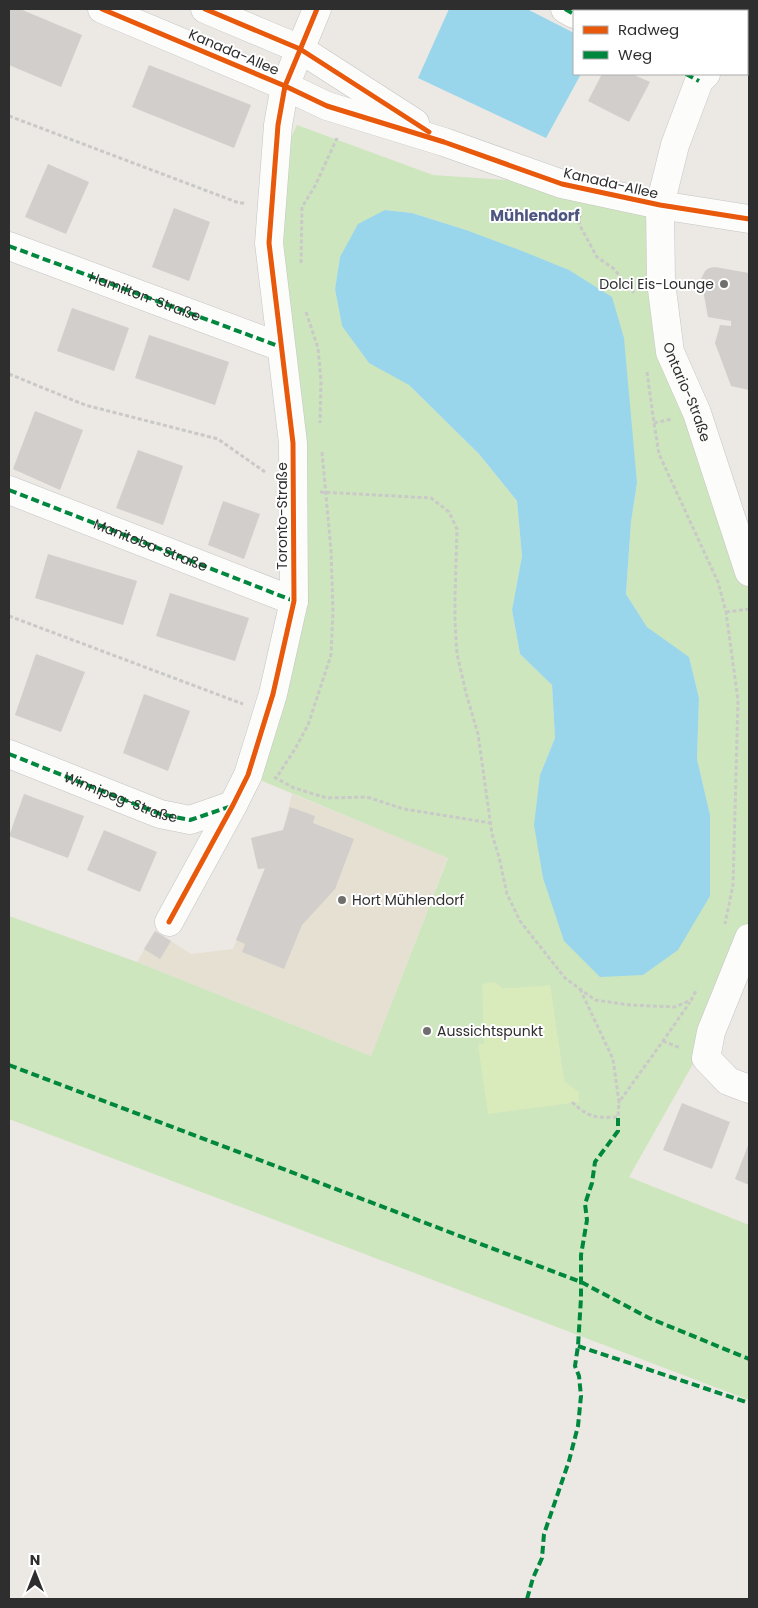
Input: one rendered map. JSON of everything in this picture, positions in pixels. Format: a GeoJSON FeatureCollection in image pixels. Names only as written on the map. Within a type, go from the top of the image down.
{"type":"FeatureCollection","features":[{"type":"Feature","properties":{"kind":"street","name":"Kanada-Allee"},"geometry":{"type":"LineString","coordinates":[[102,9],[286,86],[327,106],[444,142],[562,184],[660,205],[749,219]]}},
{"type":"Feature","properties":{"kind":"street","name":"Kanada-Allee"},"geometry":{"type":"LineString","coordinates":[[205,9],[300,49],[444,142]]}},
{"type":"Feature","properties":{"kind":"street","name":"Toronto-Straße"},"geometry":{"type":"LineString","coordinates":[[168,922],[248,775],[273,694],[294,600],[293,443],[269,243],[278,125],[286,86],[317,9]]}},
{"type":"Feature","properties":{"kind":"street","name":"Ontario-Straße"},"geometry":{"type":"LineString","coordinates":[[697,76],[675,145],[660,205],[661,282],[670,352],[697,413],[749,572]]}},
{"type":"Feature","properties":{"kind":"street","name":"Hamilton-Straße"},"geometry":{"type":"LineString","coordinates":[[9,246],[281,347]]}},
{"type":"Feature","properties":{"kind":"street","name":"Manitoba-Straße"},"geometry":{"type":"LineString","coordinates":[[9,490],[294,600]]}},
{"type":"Feature","properties":{"kind":"street","name":"Winnipeg-Straße"},"geometry":{"type":"LineString","coordinates":[[9,754],[160,814],[190,820],[233,805]]}},
{"type":"Feature","properties":{"kind":"street"},"geometry":{"type":"LineString","coordinates":[[737,933],[706,1058],[728,1081],[749,1089]]}},
{"type":"Feature","properties":{"kind":"path"},"geometry":{"type":"LineString","coordinates":[[301,270],[302,207],[315,186],[337,137],[327,106]]}},
{"type":"Feature","properties":{"kind":"path"},"geometry":{"type":"LineString","coordinates":[[9,116],[239,203],[271,203]]}},
{"type":"Feature","properties":{"kind":"path"},"geometry":{"type":"LineString","coordinates":[[584,189],[579,224],[597,257],[612,268],[638,298]]}},
{"type":"Feature","properties":{"kind":"path"},"geometry":{"type":"LineString","coordinates":[[306,309],[318,348],[321,381],[320,424]]}},
{"type":"Feature","properties":{"kind":"path"},"geometry":{"type":"LineString","coordinates":[[646,364],[659,454],[718,582],[726,612],[738,700],[733,885],[737,933]]}},
{"type":"Feature","properties":{"kind":"path"},"geometry":{"type":"LineString","coordinates":[[9,374],[85,405],[218,439],[293,492]]}},
{"type":"Feature","properties":{"kind":"path"},"geometry":{"type":"LineString","coordinates":[[322,443],[331,550],[333,612],[331,655],[308,724],[296,749],[276,778],[294,788],[327,798],[367,797],[404,809],[491,824]]}},
{"type":"Feature","properties":{"kind":"path"},"geometry":{"type":"LineString","coordinates":[[326,492],[431,498],[449,512],[458,529],[454,596],[454,624],[458,654],[466,693],[478,734],[492,834],[507,894],[520,921],[565,978],[595,1000],[630,1005],[675,1007],[691,1000]]}},
{"type":"Feature","properties":{"kind":"path"},"geometry":{"type":"LineString","coordinates":[[726,612],[749,609]]}},
{"type":"Feature","properties":{"kind":"path"},"geometry":{"type":"LineString","coordinates":[[9,616],[267,713]]}},
{"type":"Feature","properties":{"kind":"path"},"geometry":{"type":"LineString","coordinates":[[619,1102],[663,1041],[698,987]]}},
{"type":"Feature","properties":{"kind":"path"},"geometry":{"type":"LineString","coordinates":[[572,1102],[584,1113],[601,1118],[618,1117],[619,1102],[613,1059],[579,988]]}},
{"type":"Feature","properties":{"kind":"shaded area","name":"Hort Mühlendorf"},"geometry":{"type":"Polygon","coordinates":[[[292,794],[448,857],[371,1056],[137,962],[155,931],[191,954],[233,949],[265,869],[258,869],[251,838],[283,830],[292,794]]]}},
{"type":"Feature","properties":{"kind":"green space"},"geometry":{"type":"Polygon","coordinates":[[[297,125],[433,175],[562,184],[660,205],[661,282],[749,572],[749,938],[711,1032],[629,1177],[749,1225],[749,1400],[9,1119],[9,916],[137,962],[371,1056],[448,858],[248,775],[294,600],[273,176],[297,125]],[[385,210],[340,257],[335,289],[342,326],[409,385],[479,454],[517,501],[522,556],[512,610],[520,654],[552,685],[555,738],[540,775],[710,896],[710,816],[697,759],[699,698],[689,658],[647,627],[626,594],[631,522],[637,483],[466,230],[412,213],[385,210]],[[494,982],[485,1044],[478,1045],[579,1092],[564,1082],[550,986],[503,989],[494,982]]]}},
{"type":"Feature","properties":{"kind":"green space"},"geometry":{"type":"Polygon","coordinates":[[[494,982],[503,989],[550,985],[564,1082],[579,1092],[579,1102],[488,1114],[478,1045],[484,1043],[482,984],[494,982]]]}},
{"type":"Feature","properties":{"kind":"water"},"geometry":{"type":"Polygon","coordinates":[[[449,9],[527,9],[573,32],[573,75],[580,75],[546,138],[418,78],[449,9]]]}},
{"type":"Feature","properties":{"kind":"water"},"geometry":{"type":"Polygon","coordinates":[[[385,210],[412,213],[517,249],[569,270],[612,297],[624,338],[637,483],[631,522],[626,594],[647,627],[689,657],[699,698],[697,759],[710,815],[710,896],[678,950],[643,975],[600,977],[564,941],[543,878],[534,825],[540,775],[555,738],[552,685],[520,654],[512,610],[522,556],[517,501],[479,454],[409,385],[369,363],[342,326],[335,289],[340,257],[358,224],[385,210]]]}},
{"type":"Feature","properties":{"kind":"building"},"geometry":{"type":"Polygon","coordinates":[[[9,9],[20,9],[82,35],[61,87],[9,65],[9,9]]]}},
{"type":"Feature","properties":{"kind":"building"},"geometry":{"type":"Polygon","coordinates":[[[641,9],[695,9],[694,10],[641,9]]]}},
{"type":"Feature","properties":{"kind":"building"},"geometry":{"type":"Polygon","coordinates":[[[149,65],[251,105],[234,148],[132,107],[149,65]]]}},
{"type":"Feature","properties":{"kind":"building"},"geometry":{"type":"Polygon","coordinates":[[[601,75],[634,75],[650,82],[629,122],[588,101],[601,75]]]}},
{"type":"Feature","properties":{"kind":"building"},"geometry":{"type":"Polygon","coordinates":[[[48,164],[89,182],[66,234],[25,217],[48,164]]]}},
{"type":"Feature","properties":{"kind":"building"},"geometry":{"type":"Polygon","coordinates":[[[174,208],[210,222],[189,281],[152,267],[174,208]]]}},
{"type":"Feature","properties":{"kind":"building"},"geometry":{"type":"Polygon","coordinates":[[[715,267],[749,273],[749,390],[731,386],[715,343],[720,325],[731,326],[731,321],[708,317],[701,279],[705,271],[715,267]]]}},
{"type":"Feature","properties":{"kind":"building"},"geometry":{"type":"Polygon","coordinates":[[[72,308],[129,328],[114,371],[57,351],[72,308]]]}},
{"type":"Feature","properties":{"kind":"building"},"geometry":{"type":"Polygon","coordinates":[[[149,335],[229,362],[215,405],[135,378],[149,335]]]}},
{"type":"Feature","properties":{"kind":"building"},"geometry":{"type":"Polygon","coordinates":[[[35,411],[83,430],[60,490],[13,469],[35,411]]]}},
{"type":"Feature","properties":{"kind":"building"},"geometry":{"type":"Polygon","coordinates":[[[138,450],[183,466],[163,525],[116,508],[138,450]]]}},
{"type":"Feature","properties":{"kind":"building"},"geometry":{"type":"Polygon","coordinates":[[[223,501],[260,514],[244,559],[208,545],[223,501]]]}},
{"type":"Feature","properties":{"kind":"building"},"geometry":{"type":"Polygon","coordinates":[[[48,554],[137,581],[123,625],[35,598],[48,554]]]}},
{"type":"Feature","properties":{"kind":"building"},"geometry":{"type":"Polygon","coordinates":[[[170,593],[249,618],[235,661],[156,636],[170,593]]]}},
{"type":"Feature","properties":{"kind":"building"},"geometry":{"type":"Polygon","coordinates":[[[36,654],[85,672],[61,732],[15,715],[36,654]]]}},
{"type":"Feature","properties":{"kind":"building"},"geometry":{"type":"Polygon","coordinates":[[[144,694],[190,711],[168,771],[123,753],[144,694]]]}},
{"type":"Feature","properties":{"kind":"building"},"geometry":{"type":"Polygon","coordinates":[[[24,794],[84,816],[68,858],[9,836],[24,794]]]}},
{"type":"Feature","properties":{"kind":"building"},"geometry":{"type":"Polygon","coordinates":[[[290,807],[315,816],[313,823],[354,839],[335,889],[302,925],[284,969],[242,952],[245,944],[236,940],[265,868],[258,869],[251,838],[283,830],[290,807]]]}},
{"type":"Feature","properties":{"kind":"building"},"geometry":{"type":"Polygon","coordinates":[[[104,830],[157,852],[140,892],[87,870],[104,830]]]}},
{"type":"Feature","properties":{"kind":"building"},"geometry":{"type":"Polygon","coordinates":[[[155,931],[171,941],[160,959],[144,949],[155,931]]]}},
{"type":"Feature","properties":{"kind":"building"},"geometry":{"type":"Polygon","coordinates":[[[682,1103],[730,1122],[712,1169],[663,1150],[682,1103]]]}},
{"type":"Feature","properties":{"kind":"building"},"geometry":{"type":"Polygon","coordinates":[[[749,1143],[749,1185],[735,1179],[749,1143]]]}},
{"type":"Feature","properties":{"kind":"marked path"},"geometry":{"type":"LineString","coordinates":[[565,9],[573,13]]}},
{"type":"Feature","properties":{"kind":"marked path"},"geometry":{"type":"LineString","coordinates":[[688,75],[699,81]]}},
{"type":"Feature","properties":{"kind":"marked path"},"geometry":{"type":"LineString","coordinates":[[9,246],[281,347]]}},
{"type":"Feature","properties":{"kind":"marked path"},"geometry":{"type":"LineString","coordinates":[[9,490],[294,601]]}},
{"type":"Feature","properties":{"kind":"marked path"},"geometry":{"type":"LineString","coordinates":[[9,754],[160,814],[190,820],[232,806]]}},
{"type":"Feature","properties":{"kind":"marked path"},"geometry":{"type":"LineString","coordinates":[[9,1065],[581,1282],[649,1318],[749,1359]]}},
{"type":"Feature","properties":{"kind":"marked path"},"geometry":{"type":"LineString","coordinates":[[527,1599],[533,1578],[542,1558],[544,1534],[569,1461],[578,1426],[581,1396],[579,1376],[575,1366],[581,1298],[581,1255],[587,1220],[585,1204],[592,1183],[595,1162],[618,1131],[618,1117]]}},
{"type":"Feature","properties":{"kind":"marked path"},"geometry":{"type":"LineString","coordinates":[[578,1346],[749,1403]]}},
{"type":"Feature","properties":{"kind":"cycle path"},"geometry":{"type":"LineString","coordinates":[[102,9],[285,86],[327,106],[444,142],[562,184],[660,205],[749,219]]}},
{"type":"Feature","properties":{"kind":"cycle path"},"geometry":{"type":"LineString","coordinates":[[205,9],[300,49],[429,132]]}},
{"type":"Feature","properties":{"kind":"cycle path"},"geometry":{"type":"LineString","coordinates":[[169,922],[248,775],[273,694],[294,601],[293,443],[269,243],[278,125],[285,86],[317,9]]}},
{"type":"Feature","properties":{"kind":"place","name":"Dolci Eis-Lounge"},"geometry":{"type":"Point","coordinates":[724,284]}},
{"type":"Feature","properties":{"kind":"place","name":"Hort Mühlendorf"},"geometry":{"type":"Point","coordinates":[342,900]}},
{"type":"Feature","properties":{"kind":"place","name":"Aussichtspunkt"},"geometry":{"type":"Point","coordinates":[427,1031]}},
{"type":"Feature","properties":{"kind":"district","name":"Mühlendorf"},"geometry":{"type":"Point","coordinates":[535,216]}}]}
